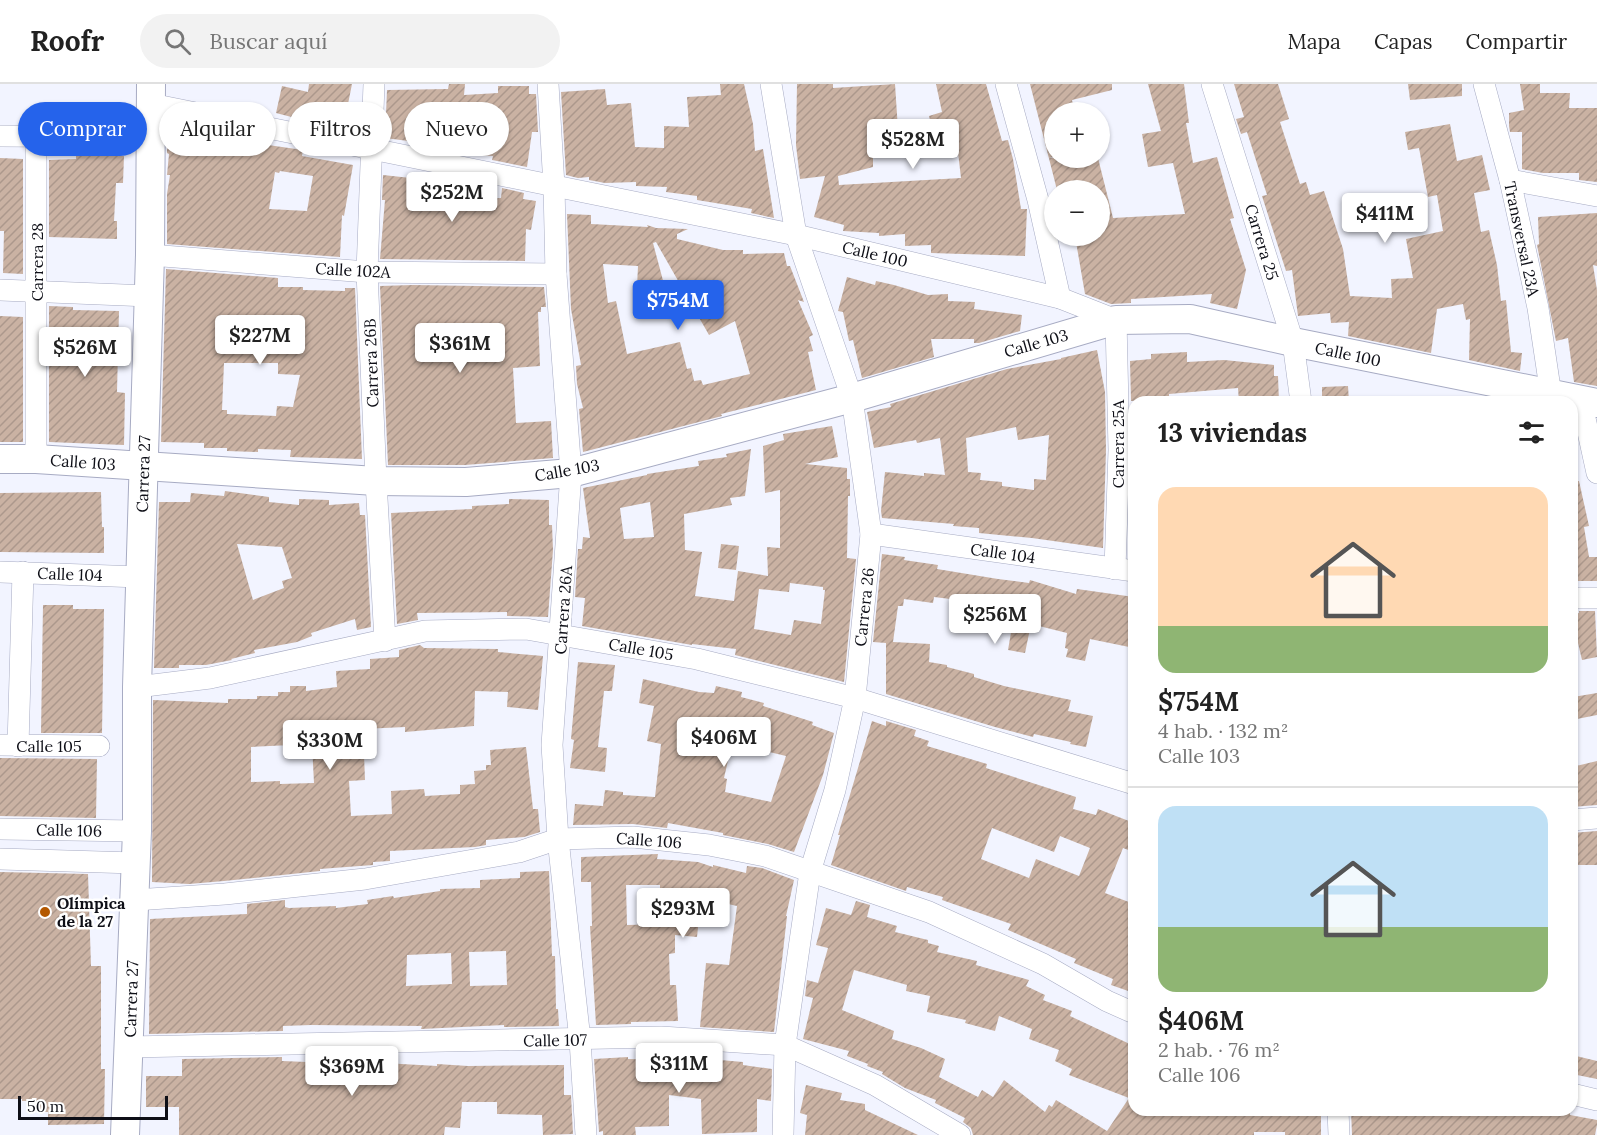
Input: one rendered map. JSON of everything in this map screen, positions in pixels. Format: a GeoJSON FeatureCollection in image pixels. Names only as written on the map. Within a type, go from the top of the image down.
{"type":"FeatureCollection","features":[{"type":"Feature","properties":{"kind":"street","name":"Carrera 26B"},"geometry":{"type":"LineString","coordinates":[[373,102],[374,84]]}},
{"type":"Feature","properties":{"kind":"street","name":"Carrera 26A"},"geometry":{"type":"LineString","coordinates":[[548,84],[556,274],[571,472],[552,745],[558,840],[580,1040],[586,1135]]}},
{"type":"Feature","properties":{"kind":"street","name":"Carrera 26"},"geometry":{"type":"LineString","coordinates":[[771,84],[796,235],[852,399],[871,534],[855,698],[835,790],[810,873],[785,1045],[783,1135]]}},
{"type":"Feature","properties":{"kind":"street"},"geometry":{"type":"LineString","coordinates":[[1006,84],[1038,200],[1060,298]]}},
{"type":"Feature","properties":{"kind":"street","name":"Carrera 25"},"geometry":{"type":"LineString","coordinates":[[1212,84],[1293,342],[1300,396]]}},
{"type":"Feature","properties":{"kind":"street","name":"Transversal 23A"},"geometry":{"type":"LineString","coordinates":[[1484,84],[1510,180],[1538,308],[1551,395]]}},
{"type":"Feature","properties":{"kind":"street","name":"Calle 100"},"geometry":{"type":"LineString","coordinates":[[151,94],[288,128]]}},
{"type":"Feature","properties":{"kind":"street","name":"Carrera 27"},"geometry":{"type":"LineString","coordinates":[[125,1135],[137,831],[137,687],[150,255],[151,94]]}},
{"type":"Feature","properties":{"kind":"street"},"geometry":{"type":"LineString","coordinates":[[0,136],[18,136]]}},
{"type":"Feature","properties":{"kind":"street","name":"Calle 100"},"geometry":{"type":"LineString","coordinates":[[392,153],[796,235],[1060,298],[1116,320],[1190,319],[1556,396]]}},
{"type":"Feature","properties":{"kind":"street","name":"Carrera 28"},"geometry":{"type":"LineString","coordinates":[[36,156],[36,459]]}},
{"type":"Feature","properties":{"kind":"street","name":"Carrera 26B"},"geometry":{"type":"LineString","coordinates":[[371,156],[367,272],[385,641]]}},
{"type":"Feature","properties":{"kind":"street"},"geometry":{"type":"LineString","coordinates":[[1510,180],[1597,196]]}},
{"type":"Feature","properties":{"kind":"street","name":"Calle 102A"},"geometry":{"type":"LineString","coordinates":[[150,255],[367,272],[556,274]]}},
{"type":"Feature","properties":{"kind":"street"},"geometry":{"type":"LineString","coordinates":[[0,290],[148,296]]}},
{"type":"Feature","properties":{"kind":"street","name":"Calle 103"},"geometry":{"type":"LineString","coordinates":[[0,459],[36,459],[376,481],[466,482],[571,472],[852,399],[1116,320]]}},
{"type":"Feature","properties":{"kind":"street","name":"Carrera 25A"},"geometry":{"type":"LineString","coordinates":[[1116,320],[1125,570]]}},
{"type":"Feature","properties":{"kind":"street"},"geometry":{"type":"LineString","coordinates":[[1589,402],[1597,473]]}},
{"type":"Feature","properties":{"kind":"street","name":"Calle 104"},"geometry":{"type":"LineString","coordinates":[[871,534],[1125,570]]}},
{"type":"Feature","properties":{"kind":"street","name":"Calle 104"},"geometry":{"type":"LineString","coordinates":[[0,572],[140,577]]}},
{"type":"Feature","properties":{"kind":"street"},"geometry":{"type":"LineString","coordinates":[[9,746],[23,572]]}},
{"type":"Feature","properties":{"kind":"street"},"geometry":{"type":"LineString","coordinates":[[1578,598],[1597,598]]}},
{"type":"Feature","properties":{"kind":"street","name":"Calle 105"},"geometry":{"type":"LineString","coordinates":[[137,687],[210,678],[425,631],[526,629],[697,659],[855,698],[1128,782]]}},
{"type":"Feature","properties":{"kind":"street","name":"Calle 105"},"geometry":{"type":"LineString","coordinates":[[9,746],[99,746]]}},
{"type":"Feature","properties":{"kind":"street"},"geometry":{"type":"LineString","coordinates":[[1578,820],[1597,818]]}},
{"type":"Feature","properties":{"kind":"street","name":"Calle 106"},"geometry":{"type":"LineString","coordinates":[[0,829],[137,831]]}},
{"type":"Feature","properties":{"kind":"street","name":"Calle 106"},"geometry":{"type":"LineString","coordinates":[[135,900],[225,894],[365,879],[519,852],[558,840],[633,837],[709,845],[765,856],[929,912],[1043,964],[1107,1001],[1128,1010]]}},
{"type":"Feature","properties":{"kind":"street"},"geometry":{"type":"LineString","coordinates":[[0,859],[135,863]]}},
{"type":"Feature","properties":{"kind":"street","name":"Calle 107"},"geometry":{"type":"LineString","coordinates":[[129,1047],[661,1037],[785,1045],[875,1085],[960,1135]]}},
{"type":"Feature","properties":{"kind":"street"},"geometry":{"type":"LineString","coordinates":[[1578,1095],[1597,1100]]}},
{"type":"Feature","properties":{"kind":"street"},"geometry":{"type":"LineString","coordinates":[[1338,1116],[1339,1135]]}},
{"type":"Feature","properties":{"kind":"building"},"geometry":{"type":"Polygon","coordinates":[[[309,84],[352,84],[348,102],[288,102],[288,116],[276,113],[282,86],[308,92],[309,84]]]}},
{"type":"Feature","properties":{"kind":"building"},"geometry":{"type":"Polygon","coordinates":[[[449,84],[465,84],[464,95],[498,93],[498,86],[529,86],[529,94],[536,94],[538,132],[532,132],[527,167],[492,160],[493,156],[509,156],[509,102],[404,102],[404,140],[392,139],[392,102],[386,102],[387,90],[448,89],[449,84]]]}},
{"type":"Feature","properties":{"kind":"building"},"geometry":{"type":"Polygon","coordinates":[[[720,84],[744,84],[753,124],[755,151],[763,149],[774,218],[751,213],[752,209],[697,200],[697,196],[666,192],[667,187],[636,186],[636,182],[605,183],[589,180],[589,177],[578,178],[566,175],[561,92],[605,89],[607,105],[631,103],[635,147],[664,148],[664,126],[689,127],[687,97],[721,95],[720,84]]]}},
{"type":"Feature","properties":{"kind":"building"},"geometry":{"type":"Polygon","coordinates":[[[797,84],[833,84],[833,88],[895,84],[899,145],[873,147],[873,167],[838,176],[839,185],[961,178],[957,144],[938,150],[929,116],[942,112],[936,84],[986,84],[1002,141],[1008,140],[1021,209],[1027,209],[1025,256],[931,253],[931,245],[905,246],[905,234],[879,236],[879,233],[843,231],[844,225],[814,217],[825,176],[800,179],[796,145],[797,84]]]}},
{"type":"Feature","properties":{"kind":"building"},"geometry":{"type":"Polygon","coordinates":[[[1030,84],[1112,84],[1112,90],[1072,100],[1072,102],[1044,102],[1044,139],[1030,84]]]}},
{"type":"Feature","properties":{"kind":"building"},"geometry":{"type":"Polygon","coordinates":[[[1148,84],[1184,84],[1189,123],[1186,123],[1193,163],[1217,157],[1234,218],[1230,219],[1246,270],[1237,309],[1210,303],[1212,294],[1131,299],[1131,303],[1111,304],[1085,294],[1077,246],[1110,246],[1110,206],[1113,218],[1185,214],[1173,163],[1148,167],[1142,134],[1161,131],[1148,84]]]}},
{"type":"Feature","properties":{"kind":"building"},"geometry":{"type":"Polygon","coordinates":[[[1234,84],[1278,84],[1289,119],[1280,122],[1300,184],[1306,182],[1310,195],[1324,191],[1343,249],[1350,296],[1392,298],[1391,279],[1413,278],[1406,239],[1443,231],[1437,195],[1428,197],[1419,148],[1408,150],[1405,132],[1450,124],[1457,161],[1482,155],[1490,190],[1474,193],[1481,232],[1489,230],[1497,265],[1501,301],[1506,300],[1511,352],[1522,353],[1520,371],[1469,360],[1470,319],[1466,320],[1463,304],[1437,309],[1431,353],[1348,336],[1349,322],[1331,323],[1330,313],[1298,316],[1292,270],[1286,271],[1262,196],[1267,195],[1247,132],[1241,134],[1236,119],[1244,117],[1234,84]]]}},
{"type":"Feature","properties":{"kind":"building"},"geometry":{"type":"Polygon","coordinates":[[[1408,84],[1462,84],[1462,96],[1410,100],[1408,84]]]}},
{"type":"Feature","properties":{"kind":"building"},"geometry":{"type":"Polygon","coordinates":[[[1520,84],[1540,84],[1540,93],[1570,93],[1569,108],[1597,108],[1597,182],[1579,180],[1579,173],[1543,173],[1522,169],[1522,132],[1510,132],[1509,126],[1509,113],[1524,110],[1520,84]]]}},
{"type":"Feature","properties":{"kind":"building"},"geometry":{"type":"Polygon","coordinates":[[[276,146],[288,148],[288,156],[302,156],[353,165],[344,216],[342,215],[340,257],[167,244],[167,194],[170,175],[167,175],[169,156],[276,156],[276,146]],[[275,172],[269,209],[307,211],[313,176],[275,172]]]}},
{"type":"Feature","properties":{"kind":"building"},"geometry":{"type":"Polygon","coordinates":[[[76,156],[124,156],[123,183],[116,183],[114,221],[117,221],[117,239],[49,237],[49,160],[76,159],[76,156]]]}},
{"type":"Feature","properties":{"kind":"building"},"geometry":{"type":"Polygon","coordinates":[[[0,158],[23,159],[23,274],[3,273],[4,231],[0,231],[0,158]]]}},
{"type":"Feature","properties":{"kind":"building"},"geometry":{"type":"Polygon","coordinates":[[[1051,168],[1100,168],[1104,180],[1054,180],[1051,168]]]}},
{"type":"Feature","properties":{"kind":"building"},"geometry":{"type":"Polygon","coordinates":[[[383,175],[420,179],[420,181],[452,182],[451,200],[501,198],[502,188],[524,193],[523,199],[536,201],[531,230],[526,229],[525,261],[380,259],[385,200],[382,200],[383,175]]]}},
{"type":"Feature","properties":{"kind":"building"},"geometry":{"type":"Polygon","coordinates":[[[1597,213],[1597,266],[1593,265],[1597,290],[1597,386],[1574,382],[1568,338],[1556,341],[1537,245],[1539,244],[1538,217],[1597,213]]]}},
{"type":"Feature","properties":{"kind":"building"},"geometry":{"type":"Polygon","coordinates":[[[567,214],[591,215],[591,224],[648,227],[647,225],[656,228],[688,229],[677,234],[677,239],[723,250],[743,250],[743,254],[784,253],[787,266],[790,266],[804,302],[798,300],[813,335],[809,337],[813,351],[808,352],[816,390],[583,452],[579,409],[583,408],[577,384],[576,366],[581,365],[571,309],[567,214]],[[656,242],[653,243],[665,288],[637,287],[638,266],[603,264],[608,303],[616,301],[627,354],[680,342],[687,369],[691,368],[694,381],[701,380],[703,385],[750,374],[735,321],[709,335],[656,242]]]}},
{"type":"Feature","properties":{"kind":"building"},"geometry":{"type":"Polygon","coordinates":[[[166,269],[278,278],[278,287],[303,287],[303,290],[345,291],[345,288],[355,288],[362,459],[290,457],[291,450],[227,451],[227,448],[204,448],[204,443],[161,442],[166,269]],[[224,363],[222,410],[227,410],[227,414],[276,416],[277,406],[293,407],[300,375],[278,374],[278,363],[224,363]]]}},
{"type":"Feature","properties":{"kind":"building"},"geometry":{"type":"Polygon","coordinates":[[[847,277],[875,285],[876,281],[894,285],[928,295],[948,294],[948,301],[975,302],[974,309],[1022,315],[1020,331],[979,343],[974,343],[974,339],[931,339],[934,357],[862,378],[853,340],[849,341],[843,312],[838,311],[847,277]]]}},
{"type":"Feature","properties":{"kind":"building"},"geometry":{"type":"Polygon","coordinates":[[[380,286],[544,287],[546,307],[541,307],[541,312],[538,312],[540,366],[513,368],[516,423],[551,421],[553,458],[465,465],[388,465],[380,286]]]}},
{"type":"Feature","properties":{"kind":"building"},"geometry":{"type":"Polygon","coordinates":[[[49,306],[73,307],[73,310],[119,311],[117,392],[125,393],[124,445],[49,442],[49,306]]]}},
{"type":"Feature","properties":{"kind":"building"},"geometry":{"type":"Polygon","coordinates":[[[0,316],[23,317],[23,442],[0,442],[0,316]]]}},
{"type":"Feature","properties":{"kind":"building"},"geometry":{"type":"Polygon","coordinates":[[[1097,350],[1105,392],[1103,548],[979,533],[979,528],[953,526],[954,524],[882,518],[885,472],[924,476],[924,473],[945,475],[940,438],[874,448],[867,412],[891,407],[890,404],[1007,369],[1097,350]],[[1016,427],[966,438],[968,472],[981,473],[980,480],[1002,482],[1002,486],[1034,490],[1034,479],[1046,480],[1049,435],[1018,440],[1016,427]]]}},
{"type":"Feature","properties":{"kind":"building"},"geometry":{"type":"Polygon","coordinates":[[[1187,352],[1187,362],[1224,360],[1274,365],[1274,376],[1278,376],[1279,396],[1239,396],[1238,388],[1169,394],[1169,396],[1131,396],[1130,361],[1151,359],[1151,354],[1187,352]]]}},
{"type":"Feature","properties":{"kind":"building"},"geometry":{"type":"Polygon","coordinates":[[[1348,386],[1349,396],[1322,396],[1322,387],[1348,386]]]}},
{"type":"Feature","properties":{"kind":"building"},"geometry":{"type":"Polygon","coordinates":[[[832,426],[838,457],[805,464],[847,468],[847,479],[850,479],[847,558],[856,559],[844,682],[735,655],[736,649],[692,645],[582,626],[585,598],[575,597],[578,549],[582,549],[583,537],[590,538],[583,488],[647,474],[699,466],[698,461],[727,457],[726,454],[751,449],[745,496],[730,498],[732,505],[684,514],[685,550],[702,552],[695,596],[734,601],[738,571],[768,576],[767,547],[780,548],[780,490],[765,493],[763,446],[784,440],[783,434],[832,426]],[[650,502],[620,508],[624,539],[654,537],[650,502]],[[790,583],[789,592],[759,589],[754,629],[791,635],[794,620],[821,624],[825,590],[823,587],[790,583]]]}},
{"type":"Feature","properties":{"kind":"building"},"geometry":{"type":"Polygon","coordinates":[[[1578,481],[1589,526],[1584,527],[1589,557],[1597,557],[1597,581],[1578,581],[1578,481]]]}},
{"type":"Feature","properties":{"kind":"building"},"geometry":{"type":"Polygon","coordinates":[[[225,491],[269,497],[269,502],[299,505],[299,499],[329,500],[329,505],[359,503],[360,515],[365,515],[371,627],[357,630],[355,619],[311,633],[312,636],[297,642],[254,650],[255,653],[232,660],[206,665],[179,665],[179,668],[154,668],[159,502],[190,502],[191,493],[224,496],[225,491]],[[237,544],[253,600],[284,588],[282,581],[292,578],[282,547],[237,544]]]}},
{"type":"Feature","properties":{"kind":"building"},"geometry":{"type":"Polygon","coordinates":[[[101,492],[104,553],[0,552],[0,493],[101,492]]]}},
{"type":"Feature","properties":{"kind":"building"},"geometry":{"type":"Polygon","coordinates":[[[509,499],[549,500],[549,525],[552,525],[553,550],[548,617],[507,616],[507,612],[417,613],[418,620],[397,624],[391,513],[472,509],[472,506],[509,504],[509,499]]]}},
{"type":"Feature","properties":{"kind":"building"},"geometry":{"type":"Polygon","coordinates":[[[721,544],[739,546],[736,570],[718,568],[721,544]]]}},
{"type":"Feature","properties":{"kind":"building"},"geometry":{"type":"Polygon","coordinates":[[[882,554],[938,565],[937,569],[1029,583],[1030,580],[1076,594],[1077,589],[1128,596],[1128,647],[1090,639],[1085,661],[1066,657],[1067,633],[1031,624],[1025,653],[1008,650],[1013,621],[981,617],[983,603],[934,597],[933,603],[904,599],[903,606],[898,606],[893,642],[930,644],[929,662],[947,665],[947,667],[974,674],[974,677],[1004,686],[1071,700],[1068,711],[1093,716],[1086,747],[995,727],[886,694],[886,643],[873,642],[882,554]]]}},
{"type":"Feature","properties":{"kind":"building"},"geometry":{"type":"Polygon","coordinates":[[[43,605],[73,605],[73,609],[104,609],[102,733],[41,733],[43,605]]]}},
{"type":"Feature","properties":{"kind":"building"},"geometry":{"type":"Polygon","coordinates":[[[1579,611],[1595,611],[1597,657],[1582,660],[1578,643],[1579,611]]]}},
{"type":"Feature","properties":{"kind":"building"},"geometry":{"type":"Polygon","coordinates":[[[420,645],[424,648],[498,649],[498,652],[543,656],[538,710],[507,707],[508,692],[475,691],[474,726],[405,732],[405,727],[363,729],[365,780],[349,781],[351,816],[392,814],[391,791],[424,789],[425,796],[460,794],[460,785],[475,784],[474,771],[486,770],[486,765],[491,765],[490,750],[526,747],[533,809],[538,809],[540,832],[524,837],[486,840],[486,845],[475,847],[390,851],[390,861],[373,862],[373,865],[189,884],[152,882],[153,700],[228,703],[228,699],[278,696],[278,692],[290,692],[290,686],[306,686],[306,691],[337,687],[336,671],[370,669],[370,659],[399,657],[399,650],[420,645]],[[312,744],[251,747],[251,782],[314,783],[312,744]]]}},
{"type":"Feature","properties":{"kind":"building"},"geometry":{"type":"Polygon","coordinates":[[[578,662],[615,665],[612,691],[604,691],[598,747],[607,748],[605,772],[570,768],[574,740],[571,739],[578,662]]]}},
{"type":"Feature","properties":{"kind":"building"},"geometry":{"type":"Polygon","coordinates":[[[643,679],[699,692],[714,693],[716,686],[742,692],[741,697],[764,703],[763,706],[813,722],[812,725],[834,733],[823,775],[794,852],[723,835],[723,833],[668,823],[667,828],[633,824],[573,825],[575,804],[603,806],[605,790],[623,792],[623,795],[655,797],[661,744],[647,741],[654,706],[639,703],[643,679]],[[732,743],[724,778],[727,779],[725,792],[771,802],[786,756],[732,743]]]}},
{"type":"Feature","properties":{"kind":"building"},"geometry":{"type":"Polygon","coordinates":[[[1597,693],[1597,715],[1578,719],[1578,696],[1597,693]]]}},
{"type":"Feature","properties":{"kind":"building"},"geometry":{"type":"Polygon","coordinates":[[[872,721],[886,726],[886,721],[916,730],[914,736],[929,741],[927,746],[987,764],[986,768],[1076,797],[1073,809],[1096,815],[1098,809],[1128,821],[1128,850],[1123,848],[1105,893],[1128,902],[1128,991],[1111,985],[1113,979],[1074,963],[1076,959],[1008,930],[1011,924],[942,900],[943,897],[907,887],[906,891],[831,865],[840,835],[838,835],[872,721]],[[992,828],[981,859],[1029,878],[1036,859],[1079,876],[1090,848],[1060,836],[1054,852],[992,828]]]}},
{"type":"Feature","properties":{"kind":"building"},"geometry":{"type":"Polygon","coordinates":[[[0,758],[97,759],[96,818],[0,816],[0,758]]]}},
{"type":"Feature","properties":{"kind":"building"},"geometry":{"type":"Polygon","coordinates":[[[1597,761],[1597,805],[1578,807],[1578,766],[1597,761]]]}},
{"type":"Feature","properties":{"kind":"building"},"geometry":{"type":"Polygon","coordinates":[[[1597,831],[1597,865],[1578,865],[1578,833],[1597,831]]]}},
{"type":"Feature","properties":{"kind":"building"},"geometry":{"type":"Polygon","coordinates":[[[658,854],[657,859],[698,862],[746,873],[747,866],[762,868],[794,880],[786,916],[774,1032],[700,1027],[706,963],[729,965],[737,906],[701,898],[697,937],[675,935],[675,953],[669,954],[670,985],[676,985],[678,1021],[596,1025],[590,926],[592,926],[591,882],[581,882],[581,857],[658,854]],[[626,885],[627,925],[664,924],[663,891],[660,891],[660,885],[626,885]]]}},
{"type":"Feature","properties":{"kind":"building"},"geometry":{"type":"Polygon","coordinates":[[[549,871],[552,956],[555,956],[556,1009],[558,1009],[559,1026],[504,1027],[504,1025],[421,1029],[422,1026],[311,1025],[283,1026],[283,1031],[149,1034],[150,919],[247,914],[247,904],[285,900],[285,907],[289,908],[336,906],[336,908],[368,904],[367,900],[393,896],[394,898],[440,891],[440,889],[480,888],[480,880],[520,878],[520,872],[549,871]],[[506,951],[469,952],[470,986],[507,985],[506,951]],[[451,953],[407,955],[406,986],[452,984],[451,953]]]}},
{"type":"Feature","properties":{"kind":"building"},"geometry":{"type":"Polygon","coordinates":[[[0,872],[88,874],[91,966],[101,966],[101,1069],[105,1069],[104,1124],[48,1125],[48,1112],[35,1112],[35,1106],[29,1106],[29,1101],[0,1099],[0,872]]]}},
{"type":"Feature","properties":{"kind":"building"},"geometry":{"type":"Polygon","coordinates":[[[856,901],[870,905],[867,917],[897,926],[895,932],[928,940],[928,943],[939,946],[937,952],[977,961],[976,965],[1029,980],[1026,986],[1045,995],[1043,1000],[1072,1011],[1070,1016],[1128,1043],[1128,1098],[1069,1075],[1072,1069],[1055,1061],[1059,1050],[1029,1039],[1032,1029],[999,1016],[995,1031],[965,1023],[966,1020],[927,1012],[930,996],[906,991],[907,985],[854,970],[842,1010],[894,1031],[892,1039],[921,1048],[945,1059],[939,1077],[978,1097],[982,1090],[993,1097],[1004,1080],[1045,1112],[1056,1100],[1107,1131],[1128,1100],[1128,1116],[1321,1116],[1321,1135],[1254,1132],[1254,1135],[973,1135],[971,1128],[963,1122],[965,1118],[935,1103],[936,1100],[905,1088],[882,1074],[883,1072],[847,1056],[849,1051],[803,1039],[813,998],[805,996],[807,980],[818,983],[828,948],[816,945],[826,908],[851,915],[856,901]]]}},
{"type":"Feature","properties":{"kind":"building"},"geometry":{"type":"Polygon","coordinates":[[[1578,1056],[1597,1061],[1597,1079],[1578,1075],[1578,1056]]]}},
{"type":"Feature","properties":{"kind":"building"},"geometry":{"type":"Polygon","coordinates":[[[282,1057],[282,1061],[307,1062],[307,1066],[384,1065],[384,1063],[437,1066],[437,1064],[564,1065],[564,1095],[571,1095],[573,1134],[543,1135],[542,1115],[497,1114],[497,1102],[462,1102],[460,1128],[445,1127],[444,1135],[179,1135],[179,1107],[146,1107],[146,1076],[182,1076],[182,1059],[282,1057]]]}},
{"type":"Feature","properties":{"kind":"building"},"geometry":{"type":"Polygon","coordinates":[[[628,1057],[628,1059],[679,1060],[679,1072],[695,1072],[697,1058],[743,1062],[743,1065],[772,1069],[771,1101],[757,1099],[757,1132],[702,1134],[701,1099],[669,1095],[669,1126],[635,1127],[636,1135],[603,1135],[603,1131],[599,1132],[594,1059],[628,1057]]]}},
{"type":"Feature","properties":{"kind":"building"},"geometry":{"type":"Polygon","coordinates":[[[806,1085],[842,1093],[840,1100],[865,1104],[865,1110],[918,1135],[805,1135],[807,1115],[800,1113],[806,1085]]]}},
{"type":"Feature","properties":{"kind":"building"},"geometry":{"type":"Polygon","coordinates":[[[1351,1116],[1575,1116],[1597,1120],[1595,1135],[1352,1135],[1351,1116]]]}},
{"type":"Feature","properties":{"kind":"place","name":"Olímpica de la 27"},"geometry":{"type":"Point","coordinates":[45,912]}}]}
